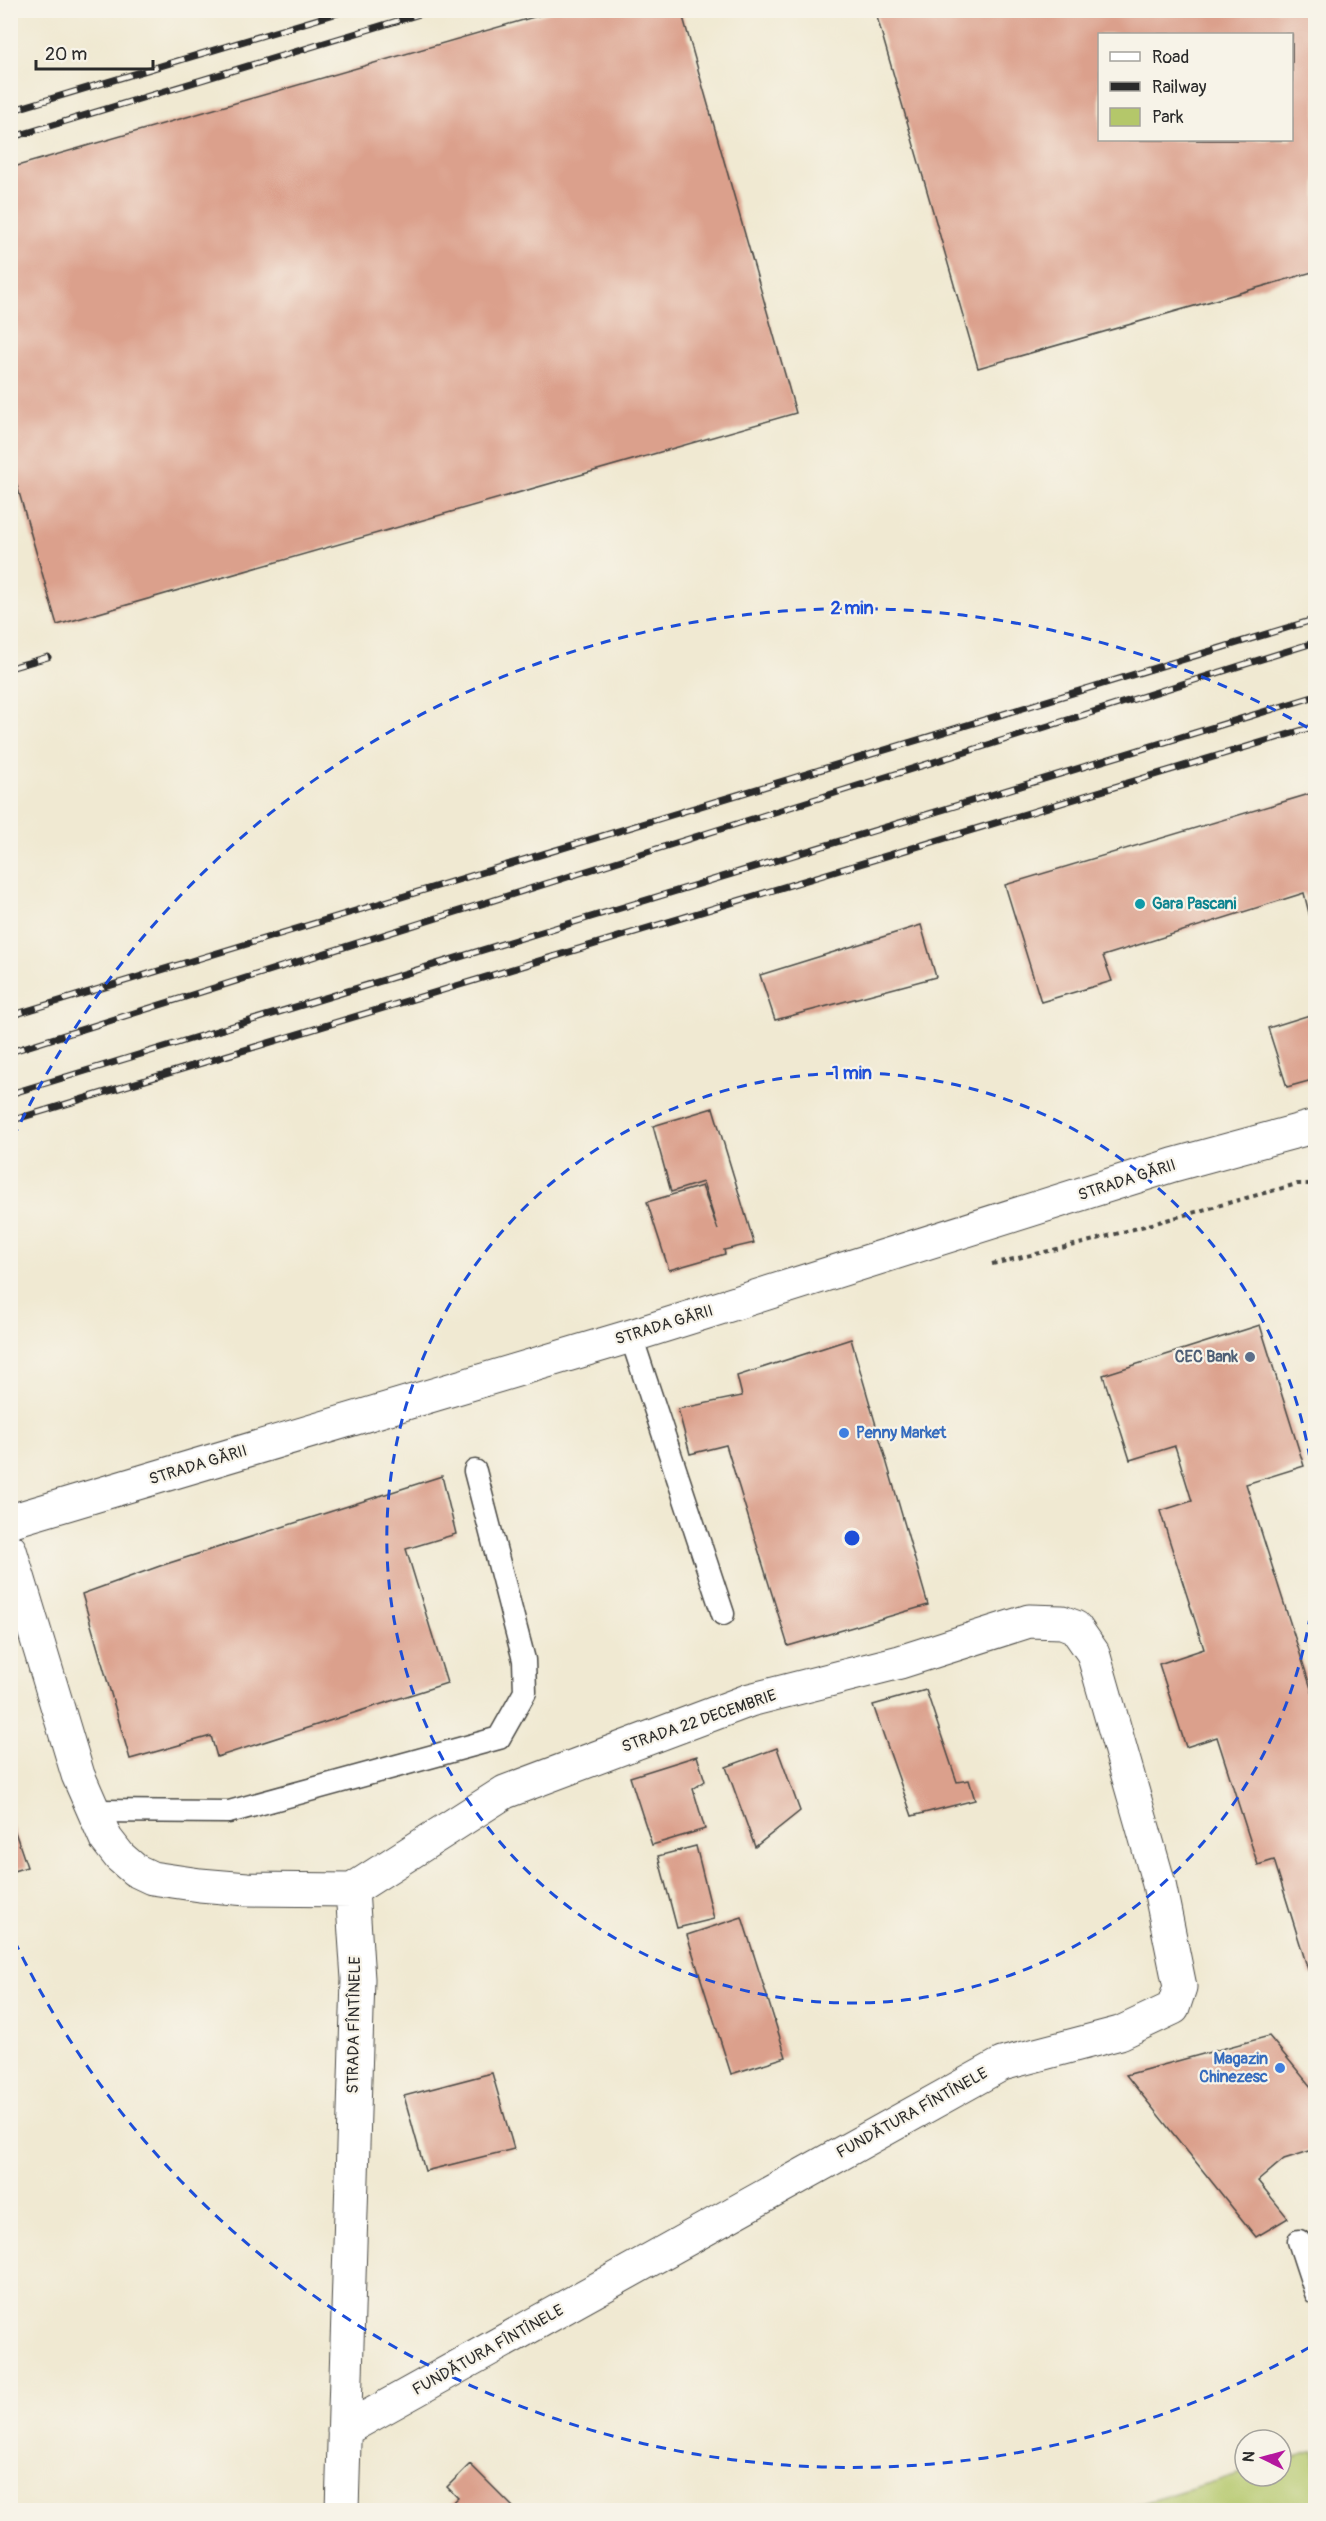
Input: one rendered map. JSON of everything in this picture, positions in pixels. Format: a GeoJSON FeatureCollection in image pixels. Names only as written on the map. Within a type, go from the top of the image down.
{"type":"FeatureCollection","features":[{"type":"Feature","properties":{"kind":"street","name":"STRADA GĂRII"},"geometry":{"type":"LineString","coordinates":[[10,1521],[631,1336],[1173,1165],[1316,1126]]}},
{"type":"Feature","properties":{"kind":"street"},"geometry":{"type":"LineString","coordinates":[[10,1550],[78,1775],[106,1839],[120,1857],[135,1870],[152,1878],[247,1889],[352,1890]]}},
{"type":"Feature","properties":{"kind":"street","name":"STRADA 22 DECEMBRIE"},"geometry":{"type":"LineString","coordinates":[[352,1890],[505,1792],[750,1700],[900,1662],[1029,1621],[1062,1622],[1075,1627],[1093,1653]]}},
{"type":"Feature","properties":{"kind":"street","name":"FUNDĂTURA FÎNTÎNELE"},"geometry":{"type":"LineString","coordinates":[[344,2430],[1002,2064],[1120,2033],[1173,2008],[1180,1987],[1159,1884],[1093,1653]]}},
{"type":"Feature","properties":{"kind":"street","name":"STRADA FÎNTÎNELE"},"geometry":{"type":"LineString","coordinates":[[342,2511],[358,1979],[352,1890]]}},
{"type":"Feature","properties":{"kind":"lane"},"geometry":{"type":"LineString","coordinates":[[631,1336],[723,1614]]}},
{"type":"Feature","properties":{"kind":"lane"},"geometry":{"type":"LineString","coordinates":[[93,1811],[229,1812],[499,1738],[525,1692],[524,1660],[475,1471]]}},
{"type":"Feature","properties":{"kind":"lane"},"geometry":{"type":"LineString","coordinates":[[1299,2241],[1316,2293]]}},
{"type":"Feature","properties":{"kind":"path"},"geometry":{"type":"LineString","coordinates":[[992,1264],[1083,1244],[1297,1184],[1316,1184]]}},
{"type":"Feature","properties":{"kind":"green space"},"geometry":{"type":"Polygon","coordinates":[[[1315,2451],[1315,2510],[1120,2510],[1233,2476],[1233,2488],[1293,2488],[1293,2457],[1315,2451]]]}},
{"type":"Feature","properties":{"kind":"building"},"geometry":{"type":"Polygon","coordinates":[[[558,10],[681,10],[796,413],[57,625],[10,461],[10,168],[558,10]]]}},
{"type":"Feature","properties":{"kind":"building"},"geometry":{"type":"Polygon","coordinates":[[[875,10],[1316,10],[1316,271],[978,368],[875,10]]]}},
{"type":"Feature","properties":{"kind":"building","name":"Gara Pascani"},"geometry":{"type":"Polygon","coordinates":[[[1316,792],[1316,915],[1310,917],[1304,893],[1103,956],[1112,981],[1041,1002],[1005,885],[1316,792]]]}},
{"type":"Feature","properties":{"kind":"building"},"geometry":{"type":"Polygon","coordinates":[[[921,925],[936,977],[775,1020],[760,975],[921,925]]]}},
{"type":"Feature","properties":{"kind":"building"},"geometry":{"type":"Polygon","coordinates":[[[1316,1013],[1316,1079],[1287,1087],[1268,1028],[1316,1013]]]}},
{"type":"Feature","properties":{"kind":"building"},"geometry":{"type":"Polygon","coordinates":[[[713,1108],[754,1243],[724,1250],[725,1254],[669,1270],[647,1202],[702,1186],[718,1230],[703,1182],[671,1192],[653,1126],[713,1108]]]}},
{"type":"Feature","properties":{"kind":"building"},"geometry":{"type":"Polygon","coordinates":[[[1260,1325],[1304,1466],[1246,1484],[1316,1704],[1316,1974],[1310,1976],[1274,1860],[1258,1865],[1217,1737],[1186,1747],[1159,1664],[1204,1649],[1160,1511],[1192,1501],[1175,1446],[1130,1460],[1103,1375],[1260,1325]]]}},
{"type":"Feature","properties":{"kind":"building"},"geometry":{"type":"Polygon","coordinates":[[[851,1339],[928,1605],[788,1646],[726,1445],[690,1454],[678,1409],[742,1396],[737,1376],[851,1339]]]}},
{"type":"Feature","properties":{"kind":"building"},"geometry":{"type":"Polygon","coordinates":[[[442,1476],[456,1534],[406,1549],[447,1683],[217,1757],[211,1736],[130,1759],[82,1594],[160,1566],[442,1476]]]}},
{"type":"Feature","properties":{"kind":"building"},"geometry":{"type":"Polygon","coordinates":[[[926,1690],[957,1782],[969,1780],[975,1800],[912,1816],[873,1705],[926,1690]]]}},
{"type":"Feature","properties":{"kind":"building"},"geometry":{"type":"Polygon","coordinates":[[[777,1748],[800,1811],[755,1847],[726,1767],[777,1748]]]}},
{"type":"Feature","properties":{"kind":"building"},"geometry":{"type":"Polygon","coordinates":[[[697,1756],[705,1781],[693,1789],[705,1829],[652,1845],[630,1777],[697,1756]]]}},
{"type":"Feature","properties":{"kind":"building"},"geometry":{"type":"Polygon","coordinates":[[[10,1817],[27,1867],[10,1872],[10,1817]]]}},
{"type":"Feature","properties":{"kind":"building"},"geometry":{"type":"Polygon","coordinates":[[[696,1846],[714,1919],[677,1928],[658,1856],[696,1846]]]}},
{"type":"Feature","properties":{"kind":"building"},"geometry":{"type":"Polygon","coordinates":[[[742,1917],[786,2057],[731,2074],[687,1935],[742,1917]]]}},
{"type":"Feature","properties":{"kind":"building"},"geometry":{"type":"Polygon","coordinates":[[[1269,2036],[1316,2093],[1316,2149],[1284,2159],[1258,2181],[1288,2218],[1256,2237],[1126,2075],[1269,2036]]]}},
{"type":"Feature","properties":{"kind":"building"},"geometry":{"type":"Polygon","coordinates":[[[492,2073],[514,2149],[425,2171],[404,2096],[492,2073]]]}},
{"type":"Feature","properties":{"kind":"building"},"geometry":{"type":"Polygon","coordinates":[[[470,2464],[516,2510],[453,2510],[449,2506],[458,2498],[447,2487],[470,2464]]]}},
{"type":"Feature","properties":{"kind":"railway"},"geometry":{"type":"LineString","coordinates":[[10,111],[348,10]]}},
{"type":"Feature","properties":{"kind":"railway"},"geometry":{"type":"LineString","coordinates":[[10,138],[433,10]]}},
{"type":"Feature","properties":{"kind":"railway"},"geometry":{"type":"LineString","coordinates":[[10,1016],[1316,619]]}},
{"type":"Feature","properties":{"kind":"railway"},"geometry":{"type":"LineString","coordinates":[[10,1052],[1316,642]]}},
{"type":"Feature","properties":{"kind":"railway"},"geometry":{"type":"LineString","coordinates":[[10,668],[48,657]]}},
{"type":"Feature","properties":{"kind":"railway"},"geometry":{"type":"LineString","coordinates":[[10,1094],[1316,696]]}},
{"type":"Feature","properties":{"kind":"railway"},"geometry":{"type":"LineString","coordinates":[[10,1121],[1316,726]]}},
{"type":"Feature","properties":{"kind":"place","name":"Gara Pascani"},"geometry":{"type":"Point","coordinates":[1140,904]}},
{"type":"Feature","properties":{"kind":"place","name":"CEC Bank"},"geometry":{"type":"Point","coordinates":[1250,1357]}},
{"type":"Feature","properties":{"kind":"place","name":"Penny Market"},"geometry":{"type":"Point","coordinates":[844,1433]}},
{"type":"Feature","properties":{"kind":"place","name":"Magazin Chinezesc"},"geometry":{"type":"Point","coordinates":[1280,2068]}}]}
